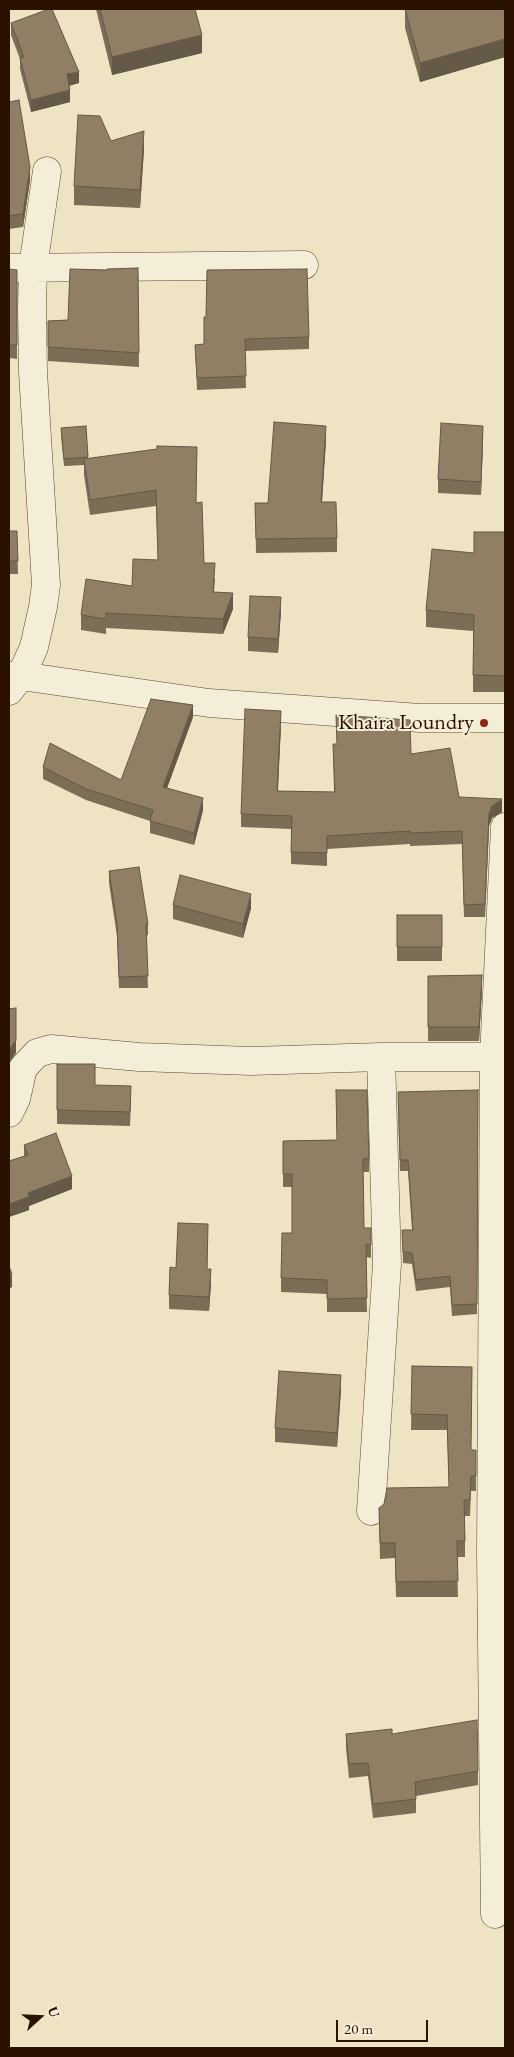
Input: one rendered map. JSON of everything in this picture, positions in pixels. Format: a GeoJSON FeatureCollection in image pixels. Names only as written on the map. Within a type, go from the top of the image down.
{"type":"FeatureCollection","features":[{"type":"Feature","properties":{"kind":"street"},"geometry":{"type":"LineString","coordinates":[[47,171],[21,268],[33,372],[46,585],[34,646],[13,681],[209,703],[420,718],[505,718]]}},
{"type":"Feature","properties":{"kind":"street"},"geometry":{"type":"LineString","coordinates":[[21,268],[304,265]]}},
{"type":"Feature","properties":{"kind":"street"},"geometry":{"type":"LineString","coordinates":[[495,1914],[500,1057],[505,827]]}},
{"type":"Feature","properties":{"kind":"street"},"geometry":{"type":"LineString","coordinates":[[9,1113],[16,1099],[23,1068],[37,1053],[50,1049],[139,1057],[250,1061],[381,1057],[500,1057]]}},
{"type":"Feature","properties":{"kind":"street"},"geometry":{"type":"LineString","coordinates":[[370,1511],[387,1264],[381,1057]]}},
{"type":"Feature","properties":{"kind":"building"},"geometry":{"type":"Polygon","coordinates":[[[52,9],[79,72],[67,74],[70,90],[31,100],[20,58],[24,57],[11,23],[52,9]]]}},
{"type":"Feature","properties":{"kind":"building"},"geometry":{"type":"Polygon","coordinates":[[[100,9],[195,9],[202,35],[112,57],[100,9]]]}},
{"type":"Feature","properties":{"kind":"building"},"geometry":{"type":"Polygon","coordinates":[[[405,9],[505,9],[505,39],[420,63],[405,9]]]}},
{"type":"Feature","properties":{"kind":"building"},"geometry":{"type":"Polygon","coordinates":[[[19,100],[30,167],[23,214],[9,216],[9,102],[19,100]]]}},
{"type":"Feature","properties":{"kind":"building"},"geometry":{"type":"Polygon","coordinates":[[[78,115],[100,116],[111,141],[144,131],[140,190],[74,186],[78,115]]]}},
{"type":"Feature","properties":{"kind":"building"},"geometry":{"type":"Polygon","coordinates":[[[138,268],[139,353],[48,347],[48,321],[68,320],[70,269],[107,270],[138,268]]]}},
{"type":"Feature","properties":{"kind":"building"},"geometry":{"type":"Polygon","coordinates":[[[9,269],[17,270],[17,345],[9,345],[9,269]]]}},
{"type":"Feature","properties":{"kind":"building"},"geometry":{"type":"Polygon","coordinates":[[[307,269],[309,337],[245,339],[246,376],[197,378],[195,345],[204,344],[207,270],[307,269]]]}},
{"type":"Feature","properties":{"kind":"building"},"geometry":{"type":"Polygon","coordinates":[[[274,422],[326,426],[321,502],[336,502],[337,538],[256,539],[255,503],[268,503],[274,422]]]}},
{"type":"Feature","properties":{"kind":"building"},"geometry":{"type":"Polygon","coordinates":[[[441,423],[483,426],[481,482],[438,479],[441,423]]]}},
{"type":"Feature","properties":{"kind":"building"},"geometry":{"type":"Polygon","coordinates":[[[86,426],[88,457],[64,459],[61,428],[86,426]]]}},
{"type":"Feature","properties":{"kind":"building"},"geometry":{"type":"Polygon","coordinates":[[[157,446],[197,447],[196,503],[202,502],[204,563],[215,563],[213,592],[233,593],[223,619],[106,613],[106,619],[81,615],[86,579],[132,586],[133,559],[158,560],[156,490],[90,500],[84,459],[157,449],[157,446]]]}},
{"type":"Feature","properties":{"kind":"building"},"geometry":{"type":"Polygon","coordinates":[[[9,531],[17,531],[18,561],[9,561],[9,531]]]}},
{"type":"Feature","properties":{"kind":"building"},"geometry":{"type":"Polygon","coordinates":[[[474,532],[505,532],[505,676],[473,675],[474,615],[426,610],[432,549],[474,553],[474,532]]]}},
{"type":"Feature","properties":{"kind":"building"},"geometry":{"type":"Polygon","coordinates":[[[250,596],[281,597],[278,639],[248,637],[250,596]]]}},
{"type":"Feature","properties":{"kind":"building"},"geometry":{"type":"Polygon","coordinates":[[[151,699],[193,705],[163,787],[203,798],[194,833],[150,821],[153,810],[86,789],[43,767],[50,743],[121,780],[151,699]]]}},
{"type":"Feature","properties":{"kind":"building"},"geometry":{"type":"Polygon","coordinates":[[[245,709],[281,711],[277,791],[335,792],[333,744],[337,744],[336,715],[410,720],[411,754],[450,748],[459,797],[502,799],[492,806],[489,814],[485,904],[464,905],[462,831],[410,833],[410,831],[327,836],[327,853],[291,852],[292,816],[241,814],[245,709]]]}},
{"type":"Feature","properties":{"kind":"building"},"geometry":{"type":"Polygon","coordinates":[[[139,867],[148,924],[146,924],[148,976],[119,977],[117,924],[109,871],[139,867]]]}},
{"type":"Feature","properties":{"kind":"building"},"geometry":{"type":"Polygon","coordinates":[[[180,875],[251,894],[243,924],[173,905],[180,875]]]}},
{"type":"Feature","properties":{"kind":"building"},"geometry":{"type":"Polygon","coordinates":[[[397,915],[442,915],[442,947],[397,947],[397,915]]]}},
{"type":"Feature","properties":{"kind":"building"},"geometry":{"type":"Polygon","coordinates":[[[482,975],[479,1027],[428,1027],[428,976],[482,975]]]}},
{"type":"Feature","properties":{"kind":"building"},"geometry":{"type":"Polygon","coordinates":[[[16,1008],[16,1040],[9,1050],[9,1009],[16,1008]]]}},
{"type":"Feature","properties":{"kind":"building"},"geometry":{"type":"Polygon","coordinates":[[[57,1064],[95,1064],[95,1085],[131,1086],[130,1112],[57,1110],[57,1064]]]}},
{"type":"Feature","properties":{"kind":"building"},"geometry":{"type":"Polygon","coordinates":[[[336,1090],[367,1090],[369,1158],[363,1159],[364,1228],[371,1228],[371,1245],[366,1244],[367,1298],[327,1299],[327,1280],[281,1278],[282,1233],[292,1233],[292,1174],[283,1174],[283,1141],[337,1140],[336,1090]]]}},
{"type":"Feature","properties":{"kind":"building"},"geometry":{"type":"Polygon","coordinates":[[[478,1090],[477,1304],[452,1305],[450,1276],[416,1280],[412,1253],[403,1252],[402,1230],[413,1230],[408,1160],[400,1160],[398,1092],[478,1090]]]}},
{"type":"Feature","properties":{"kind":"building"},"geometry":{"type":"Polygon","coordinates":[[[56,1133],[72,1176],[28,1193],[29,1197],[9,1204],[9,1161],[28,1155],[24,1145],[56,1133]]]}},
{"type":"Feature","properties":{"kind":"building"},"geometry":{"type":"Polygon","coordinates":[[[178,1223],[208,1224],[207,1269],[211,1269],[209,1297],[169,1295],[170,1267],[176,1268],[178,1223]]]}},
{"type":"Feature","properties":{"kind":"building"},"geometry":{"type":"Polygon","coordinates":[[[412,1366],[472,1367],[471,1450],[476,1450],[476,1476],[471,1476],[470,1500],[464,1500],[465,1541],[457,1541],[458,1581],[396,1582],[395,1543],[380,1543],[379,1508],[384,1504],[387,1488],[449,1487],[447,1415],[411,1414],[412,1366]]]}},
{"type":"Feature","properties":{"kind":"building"},"geometry":{"type":"Polygon","coordinates":[[[279,1371],[341,1375],[337,1433],[275,1428],[279,1371]]]}},
{"type":"Feature","properties":{"kind":"building"},"geometry":{"type":"Polygon","coordinates":[[[477,1720],[478,1771],[415,1782],[416,1799],[373,1804],[368,1763],[349,1764],[346,1734],[392,1729],[392,1734],[477,1720]]]}},
{"type":"Feature","properties":{"kind":"place","name":"Khaira Loundry"},"geometry":{"type":"Point","coordinates":[484,723]}}]}
